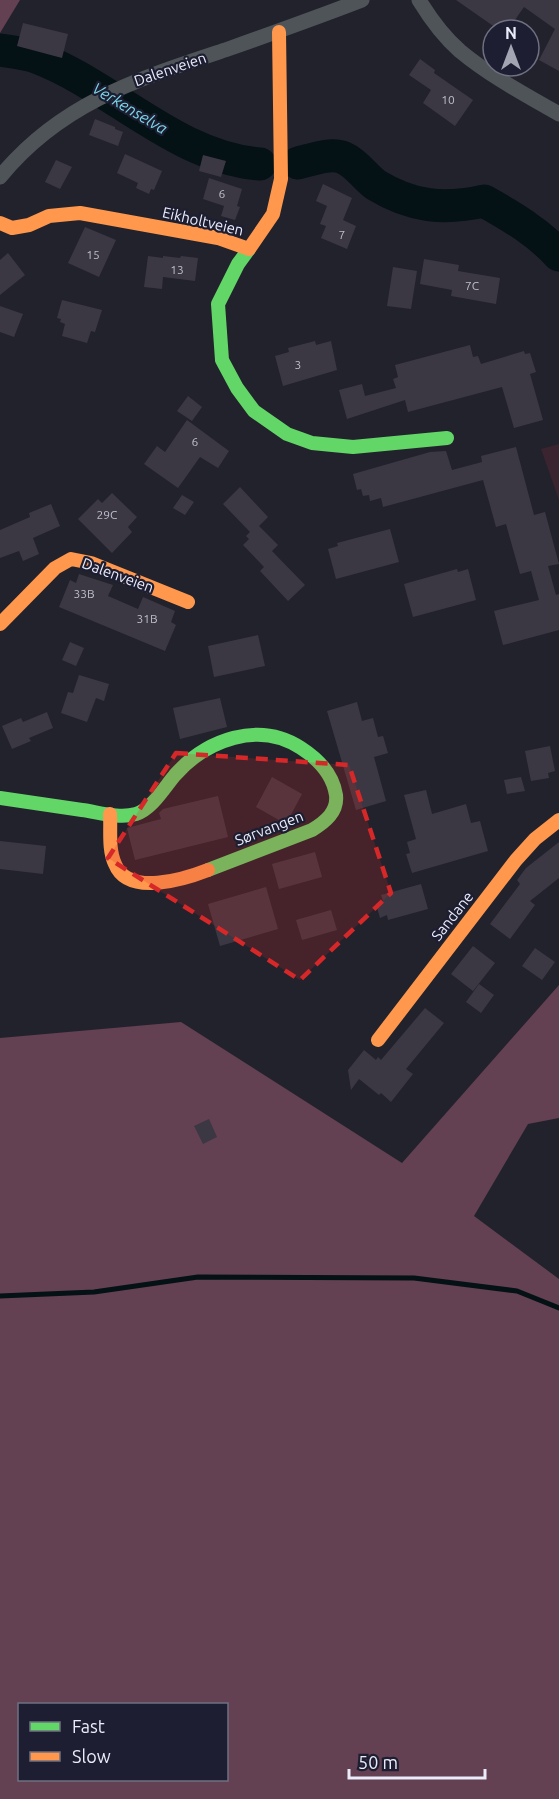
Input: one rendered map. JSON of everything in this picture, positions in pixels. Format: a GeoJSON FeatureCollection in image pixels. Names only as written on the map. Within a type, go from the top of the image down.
{"type":"FeatureCollection","features":[{"type":"Feature","properties":{"kind":"street","name":"Dalenveien"},"geometry":{"type":"LineString","coordinates":[[0,177],[33,143],[74,112],[117,88],[279,32],[362,0]]}},
{"type":"Feature","properties":{"kind":"street"},"geometry":{"type":"LineString","coordinates":[[419,0],[428,15],[459,50],[507,83],[559,114]]}},
{"type":"Feature","properties":{"kind":"street","name":"Eikholtveien"},"geometry":{"type":"LineString","coordinates":[[0,223],[12,228],[29,225],[49,216],[80,213],[218,238],[249,249],[273,214],[281,179],[279,32]]}},
{"type":"Feature","properties":{"kind":"street"},"geometry":{"type":"LineString","coordinates":[[249,249],[238,264],[218,304],[222,360],[237,388],[254,411],[287,434],[312,443],[353,447],[447,438]]}},
{"type":"Feature","properties":{"kind":"street","name":"Dalenveien"},"geometry":{"type":"LineString","coordinates":[[0,624],[55,568],[71,559],[91,563],[188,602]]}},
{"type":"Feature","properties":{"kind":"street","name":"Sørvangen"},"geometry":{"type":"LineString","coordinates":[[0,798],[110,814],[137,813],[148,807],[163,788],[207,748],[243,736],[257,734],[270,734],[285,738],[305,750],[332,779],[335,793],[334,811],[312,830],[190,877],[154,882],[139,883],[130,880],[115,866],[110,814]]}},
{"type":"Feature","properties":{"kind":"street","name":"Sandane"},"geometry":{"type":"LineString","coordinates":[[378,1040],[516,860],[535,839],[559,820]]}},
{"type":"Feature","properties":{"kind":"highlighted area"},"geometry":{"type":"Polygon","coordinates":[[[176,753],[349,765],[391,893],[300,980],[108,858],[176,753]]]}},
{"type":"Feature","properties":{"kind":"shaded area"},"geometry":{"type":"Polygon","coordinates":[[[0,0],[20,0],[0,33],[0,0]]]}},
{"type":"Feature","properties":{"kind":"shaded area"},"geometry":{"type":"Polygon","coordinates":[[[559,444],[559,500],[541,449],[559,444]]]}},
{"type":"Feature","properties":{"kind":"shaded area"},"geometry":{"type":"Polygon","coordinates":[[[559,985],[559,1118],[528,1124],[474,1216],[559,1279],[559,1799],[0,1799],[0,1038],[181,1022],[402,1163],[559,985]]]}},
{"type":"Feature","properties":{"kind":"building"},"geometry":{"type":"Polygon","coordinates":[[[456,0],[559,0],[559,71],[541,61],[541,56],[555,29],[541,18],[524,7],[516,18],[482,18],[456,0]]]}},
{"type":"Feature","properties":{"kind":"building"},"geometry":{"type":"Polygon","coordinates":[[[23,23],[68,34],[62,58],[17,46],[23,23]]]}},
{"type":"Feature","properties":{"kind":"building"},"geometry":{"type":"Polygon","coordinates":[[[420,59],[435,70],[434,73],[473,100],[455,126],[423,103],[431,90],[409,75],[420,59]]]}},
{"type":"Feature","properties":{"kind":"building"},"geometry":{"type":"Polygon","coordinates":[[[95,119],[123,132],[118,146],[89,135],[95,119]]]}},
{"type":"Feature","properties":{"kind":"building"},"geometry":{"type":"Polygon","coordinates":[[[125,154],[162,171],[154,190],[151,189],[149,194],[136,188],[138,183],[117,173],[125,154]]]}},
{"type":"Feature","properties":{"kind":"building"},"geometry":{"type":"Polygon","coordinates":[[[203,155],[226,161],[221,177],[199,171],[203,155]]]}},
{"type":"Feature","properties":{"kind":"building"},"geometry":{"type":"Polygon","coordinates":[[[56,160],[72,167],[60,189],[45,182],[56,160]]]}},
{"type":"Feature","properties":{"kind":"building"},"geometry":{"type":"Polygon","coordinates":[[[209,178],[242,189],[237,206],[240,207],[235,220],[221,216],[224,206],[203,199],[209,178]]]}},
{"type":"Feature","properties":{"kind":"building"},"geometry":{"type":"Polygon","coordinates":[[[323,184],[352,198],[343,220],[356,226],[347,249],[321,238],[326,226],[320,224],[327,206],[316,201],[323,184]]]}},
{"type":"Feature","properties":{"kind":"building"},"geometry":{"type":"Polygon","coordinates":[[[85,227],[116,240],[99,277],[68,263],[85,227]]]}},
{"type":"Feature","properties":{"kind":"building"},"geometry":{"type":"Polygon","coordinates":[[[8,253],[25,275],[0,295],[0,260],[8,253]]]}},
{"type":"Feature","properties":{"kind":"building"},"geometry":{"type":"Polygon","coordinates":[[[148,256],[198,258],[195,281],[163,277],[162,289],[144,287],[148,256]]]}},
{"type":"Feature","properties":{"kind":"building"},"geometry":{"type":"Polygon","coordinates":[[[424,259],[459,265],[458,271],[500,278],[496,304],[451,296],[452,290],[420,284],[424,259]]]}},
{"type":"Feature","properties":{"kind":"building"},"geometry":{"type":"Polygon","coordinates":[[[393,267],[417,271],[411,309],[387,306],[393,267]]]}},
{"type":"Feature","properties":{"kind":"building"},"geometry":{"type":"Polygon","coordinates":[[[62,300],[102,310],[95,332],[91,331],[87,343],[62,336],[65,324],[57,318],[62,300]]]}},
{"type":"Feature","properties":{"kind":"building"},"geometry":{"type":"Polygon","coordinates":[[[0,306],[23,314],[14,337],[0,332],[0,306]]]}},
{"type":"Feature","properties":{"kind":"building"},"geometry":{"type":"Polygon","coordinates":[[[315,341],[316,345],[331,341],[337,370],[283,386],[275,356],[289,352],[288,348],[315,341]]]}},
{"type":"Feature","properties":{"kind":"building"},"geometry":{"type":"Polygon","coordinates":[[[470,345],[473,357],[478,356],[481,364],[524,351],[525,354],[530,353],[536,372],[530,374],[543,420],[514,428],[502,387],[408,412],[405,400],[347,419],[339,390],[362,384],[365,396],[396,388],[393,379],[398,377],[395,365],[470,345]]]}},
{"type":"Feature","properties":{"kind":"building"},"geometry":{"type":"Polygon","coordinates":[[[188,396],[202,407],[192,421],[177,411],[188,396]]]}},
{"type":"Feature","properties":{"kind":"building"},"geometry":{"type":"Polygon","coordinates":[[[187,420],[229,451],[218,468],[200,457],[178,488],[144,464],[157,446],[165,452],[187,420]]]}},
{"type":"Feature","properties":{"kind":"building"},"geometry":{"type":"Polygon","coordinates":[[[516,447],[534,515],[545,512],[559,564],[548,566],[556,595],[559,594],[559,630],[503,645],[494,611],[539,600],[531,571],[520,574],[506,524],[496,527],[483,480],[383,507],[381,498],[370,501],[369,495],[363,496],[361,489],[357,490],[353,474],[430,452],[446,451],[452,470],[482,462],[481,456],[516,447]]]}},
{"type":"Feature","properties":{"kind":"building"},"geometry":{"type":"Polygon","coordinates":[[[240,487],[268,517],[259,526],[278,545],[272,551],[305,585],[288,601],[260,571],[264,567],[243,545],[249,539],[246,536],[250,532],[223,504],[240,487]]]}},
{"type":"Feature","properties":{"kind":"building"},"geometry":{"type":"Polygon","coordinates":[[[112,493],[137,517],[128,527],[132,532],[112,553],[78,519],[98,499],[102,503],[112,493]]]}},
{"type":"Feature","properties":{"kind":"building"},"geometry":{"type":"Polygon","coordinates":[[[182,495],[194,502],[185,515],[173,508],[182,495]]]}},
{"type":"Feature","properties":{"kind":"building"},"geometry":{"type":"Polygon","coordinates":[[[51,504],[60,526],[33,538],[39,554],[23,561],[19,551],[0,558],[0,530],[30,517],[29,513],[51,504]]]}},
{"type":"Feature","properties":{"kind":"building"},"geometry":{"type":"Polygon","coordinates":[[[390,529],[399,562],[336,579],[328,549],[338,546],[337,543],[390,529]]]}},
{"type":"Feature","properties":{"kind":"building"},"geometry":{"type":"Polygon","coordinates":[[[457,569],[458,572],[468,569],[476,600],[413,617],[404,584],[457,569]]]}},
{"type":"Feature","properties":{"kind":"building"},"geometry":{"type":"Polygon","coordinates":[[[79,574],[113,585],[108,596],[138,609],[143,597],[175,611],[171,622],[176,625],[165,651],[59,607],[70,580],[76,583],[79,574]]]}},
{"type":"Feature","properties":{"kind":"building"},"geometry":{"type":"Polygon","coordinates":[[[258,635],[265,666],[214,677],[208,646],[258,635]]]}},
{"type":"Feature","properties":{"kind":"building"},"geometry":{"type":"Polygon","coordinates":[[[70,642],[84,648],[76,666],[62,660],[70,642]]]}},
{"type":"Feature","properties":{"kind":"building"},"geometry":{"type":"Polygon","coordinates":[[[79,675],[109,684],[104,701],[96,698],[87,722],[61,713],[68,692],[73,693],[79,675]]]}},
{"type":"Feature","properties":{"kind":"building"},"geometry":{"type":"Polygon","coordinates":[[[220,698],[227,727],[180,739],[173,708],[220,698]]]}},
{"type":"Feature","properties":{"kind":"building"},"geometry":{"type":"Polygon","coordinates":[[[357,702],[362,721],[373,718],[378,737],[383,736],[388,753],[374,757],[386,801],[356,810],[327,711],[357,702]]]}},
{"type":"Feature","properties":{"kind":"building"},"geometry":{"type":"Polygon","coordinates":[[[47,712],[53,728],[29,738],[31,741],[12,749],[2,726],[21,718],[23,722],[47,712]]]}},
{"type":"Feature","properties":{"kind":"building"},"geometry":{"type":"Polygon","coordinates":[[[550,746],[555,771],[548,773],[549,778],[531,781],[525,751],[550,746]]]}},
{"type":"Feature","properties":{"kind":"building"},"geometry":{"type":"Polygon","coordinates":[[[272,777],[302,794],[286,824],[256,807],[272,777]]]}},
{"type":"Feature","properties":{"kind":"building"},"geometry":{"type":"Polygon","coordinates":[[[521,777],[525,791],[507,794],[504,780],[521,777]]]}},
{"type":"Feature","properties":{"kind":"building"},"geometry":{"type":"Polygon","coordinates":[[[426,790],[432,814],[466,804],[471,823],[480,821],[488,851],[412,873],[406,854],[410,853],[407,842],[416,839],[404,795],[426,790]]]}},
{"type":"Feature","properties":{"kind":"building"},"geometry":{"type":"Polygon","coordinates":[[[218,796],[228,837],[135,860],[127,828],[161,819],[159,813],[163,809],[218,796]]]}},
{"type":"Feature","properties":{"kind":"building"},"geometry":{"type":"Polygon","coordinates":[[[0,841],[46,846],[43,874],[0,869],[0,841]]]}},
{"type":"Feature","properties":{"kind":"building"},"geometry":{"type":"Polygon","coordinates":[[[559,842],[559,878],[530,901],[535,905],[510,939],[490,924],[520,884],[517,880],[526,868],[559,842]]]}},
{"type":"Feature","properties":{"kind":"building"},"geometry":{"type":"Polygon","coordinates":[[[315,852],[322,877],[279,889],[272,864],[315,852]]]}},
{"type":"Feature","properties":{"kind":"building"},"geometry":{"type":"Polygon","coordinates":[[[421,884],[428,909],[388,920],[387,915],[380,918],[376,904],[383,901],[381,895],[421,884]]]}},
{"type":"Feature","properties":{"kind":"building"},"geometry":{"type":"Polygon","coordinates":[[[266,887],[278,929],[220,946],[208,904],[266,887]]]}},
{"type":"Feature","properties":{"kind":"building"},"geometry":{"type":"Polygon","coordinates":[[[331,910],[337,930],[302,940],[296,920],[331,910]]]}},
{"type":"Feature","properties":{"kind":"building"},"geometry":{"type":"Polygon","coordinates":[[[473,946],[495,963],[473,991],[451,974],[473,946]]]}},
{"type":"Feature","properties":{"kind":"building"},"geometry":{"type":"Polygon","coordinates":[[[535,948],[555,962],[542,980],[522,966],[535,948]]]}},
{"type":"Feature","properties":{"kind":"building"},"geometry":{"type":"Polygon","coordinates":[[[479,984],[494,995],[481,1013],[466,1002],[479,984]]]}},
{"type":"Feature","properties":{"kind":"building"},"geometry":{"type":"Polygon","coordinates":[[[425,1008],[444,1023],[406,1069],[413,1074],[391,1102],[359,1079],[351,1090],[348,1070],[364,1050],[376,1060],[378,1057],[381,1060],[425,1008]]]}},
{"type":"Feature","properties":{"kind":"building"},"geometry":{"type":"Polygon","coordinates":[[[209,1119],[217,1137],[203,1144],[194,1126],[209,1119]]]}},
{"type":"Feature","properties":{"kind":"waterway","name":"Verkenselva"},"geometry":{"type":"LineString","coordinates":[[0,50],[32,56],[64,70],[172,135],[200,148],[229,159],[260,164]]}},
{"type":"Feature","properties":{"kind":"waterway","name":"Verkenselva"},"geometry":{"type":"LineString","coordinates":[[298,163],[327,156],[339,156],[353,163],[376,185],[402,198],[428,205],[442,206],[484,201],[533,232],[559,255]]}},
{"type":"Feature","properties":{"kind":"waterway"},"geometry":{"type":"LineString","coordinates":[[0,1296],[94,1292],[198,1277],[414,1278],[517,1291],[559,1308]]}},
{"type":"Feature","properties":{"kind":"traffic: fast"},"geometry":{"type":"LineString","coordinates":[[249,249],[238,264],[218,304],[222,360],[237,388],[254,411],[287,434],[312,443],[353,447],[447,438]]}},
{"type":"Feature","properties":{"kind":"traffic: fast"},"geometry":{"type":"LineString","coordinates":[[0,798],[116,815],[136,814],[147,808],[175,775],[202,752],[234,738],[251,735],[268,735],[285,740],[301,748],[319,762],[332,781],[336,795],[335,807],[326,820],[312,830],[208,870]]}},
{"type":"Feature","properties":{"kind":"traffic: slow"},"geometry":{"type":"LineString","coordinates":[[0,223],[12,228],[29,225],[49,216],[80,213],[218,238],[249,249],[273,214],[281,179],[279,32]]}},
{"type":"Feature","properties":{"kind":"traffic: slow"},"geometry":{"type":"LineString","coordinates":[[0,624],[55,568],[71,559],[91,563],[188,602]]}},
{"type":"Feature","properties":{"kind":"traffic: slow"},"geometry":{"type":"LineString","coordinates":[[110,814],[113,858],[122,874],[132,880],[158,883],[186,878],[208,870]]}},
{"type":"Feature","properties":{"kind":"traffic: slow"},"geometry":{"type":"LineString","coordinates":[[378,1040],[516,860],[535,839],[559,820]]}}]}
